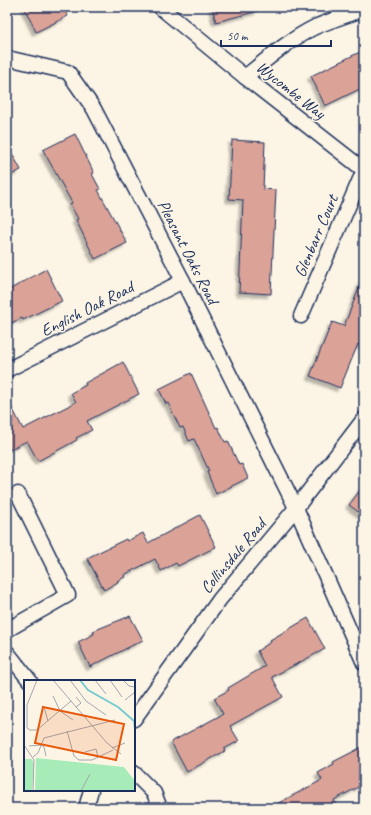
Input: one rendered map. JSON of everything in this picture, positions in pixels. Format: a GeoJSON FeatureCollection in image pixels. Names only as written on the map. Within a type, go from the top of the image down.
{"type":"FeatureCollection","features":[{"type":"Feature","properties":{"kind":"street","name":"Wycombe Way"},"geometry":{"type":"LineString","coordinates":[[160,7],[245,77],[364,170]]}},
{"type":"Feature","properties":{"kind":"street"},"geometry":{"type":"LineString","coordinates":[[245,77],[274,53],[299,36],[316,27],[364,9]]}},
{"type":"Feature","properties":{"kind":"street","name":"Pleasant Oaks Road"},"geometry":{"type":"LineString","coordinates":[[7,58],[68,72],[94,109],[183,280],[296,508],[364,664]]}},
{"type":"Feature","properties":{"kind":"street","name":"Glenbarr Court"},"geometry":{"type":"LineString","coordinates":[[301,316],[364,170]]}},
{"type":"Feature","properties":{"kind":"street","name":"English Oak Road"},"geometry":{"type":"LineString","coordinates":[[7,370],[183,280]]}},
{"type":"Feature","properties":{"kind":"street","name":"Collinsdale Road"},"geometry":{"type":"LineString","coordinates":[[135,718],[220,599],[296,508],[364,419]]}},
{"type":"Feature","properties":{"kind":"street"},"geometry":{"type":"LineString","coordinates":[[7,630],[68,595],[18,494]]}},
{"type":"Feature","properties":{"kind":"street"},"geometry":{"type":"LineString","coordinates":[[7,652],[29,680]]}},
{"type":"Feature","properties":{"kind":"street"},"geometry":{"type":"LineString","coordinates":[[135,774],[154,793],[160,808]]}},
{"type":"Feature","properties":{"kind":"street"},"geometry":{"type":"LineString","coordinates":[[86,808],[91,791]]}},
{"type":"Feature","properties":{"kind":"building"},"geometry":{"type":"Polygon","coordinates":[[[24,7],[63,7],[68,16],[36,32],[24,7]]]}},
{"type":"Feature","properties":{"kind":"building"},"geometry":{"type":"Polygon","coordinates":[[[212,7],[258,7],[258,11],[216,22],[212,7]]]}},
{"type":"Feature","properties":{"kind":"building"},"geometry":{"type":"Polygon","coordinates":[[[364,50],[364,87],[325,106],[311,76],[364,50]]]}},
{"type":"Feature","properties":{"kind":"building"},"geometry":{"type":"Polygon","coordinates":[[[75,134],[94,173],[92,174],[100,189],[98,190],[127,243],[95,259],[76,220],[78,219],[70,204],[72,203],[43,150],[75,134]]]}},
{"type":"Feature","properties":{"kind":"building"},"geometry":{"type":"Polygon","coordinates":[[[232,140],[265,142],[263,189],[276,190],[271,294],[239,292],[243,200],[229,199],[232,140]]]}},
{"type":"Feature","properties":{"kind":"building"},"geometry":{"type":"Polygon","coordinates":[[[7,144],[21,170],[7,177],[7,144]]]}},
{"type":"Feature","properties":{"kind":"building"},"geometry":{"type":"Polygon","coordinates":[[[46,269],[62,301],[23,320],[22,318],[7,325],[7,291],[46,269]]]}},
{"type":"Feature","properties":{"kind":"building"},"geometry":{"type":"Polygon","coordinates":[[[363,278],[364,347],[358,344],[340,388],[310,376],[332,322],[344,326],[363,278]]]}},
{"type":"Feature","properties":{"kind":"building"},"geometry":{"type":"Polygon","coordinates":[[[123,362],[139,394],[87,421],[92,430],[76,438],[77,440],[38,461],[27,441],[7,451],[7,398],[23,429],[76,402],[71,393],[86,385],[85,383],[123,362]]]}},
{"type":"Feature","properties":{"kind":"building"},"geometry":{"type":"Polygon","coordinates":[[[191,373],[216,428],[218,427],[225,442],[228,441],[239,465],[242,464],[248,478],[216,494],[207,472],[209,471],[194,439],[189,441],[183,427],[180,428],[168,403],[166,404],[159,389],[191,373]]]}},
{"type":"Feature","properties":{"kind":"building"},"geometry":{"type":"Polygon","coordinates":[[[364,485],[364,516],[349,505],[364,485]]]}},
{"type":"Feature","properties":{"kind":"building"},"geometry":{"type":"Polygon","coordinates":[[[200,515],[216,547],[178,566],[176,563],[161,571],[155,559],[124,575],[125,577],[104,590],[87,558],[126,539],[127,541],[143,533],[148,543],[200,515]]]}},
{"type":"Feature","properties":{"kind":"building"},"geometry":{"type":"Polygon","coordinates":[[[130,616],[143,640],[90,667],[78,642],[94,634],[93,631],[130,616]]]}},
{"type":"Feature","properties":{"kind":"building"},"geometry":{"type":"Polygon","coordinates":[[[308,618],[325,649],[272,677],[283,697],[230,726],[239,741],[224,749],[225,751],[187,772],[171,742],[223,714],[214,698],[265,666],[257,651],[271,642],[270,640],[308,618]]]}},
{"type":"Feature","properties":{"kind":"building"},"geometry":{"type":"Polygon","coordinates":[[[364,746],[364,784],[334,800],[338,808],[269,808],[322,780],[318,773],[334,764],[333,762],[364,746]]]}}]}
